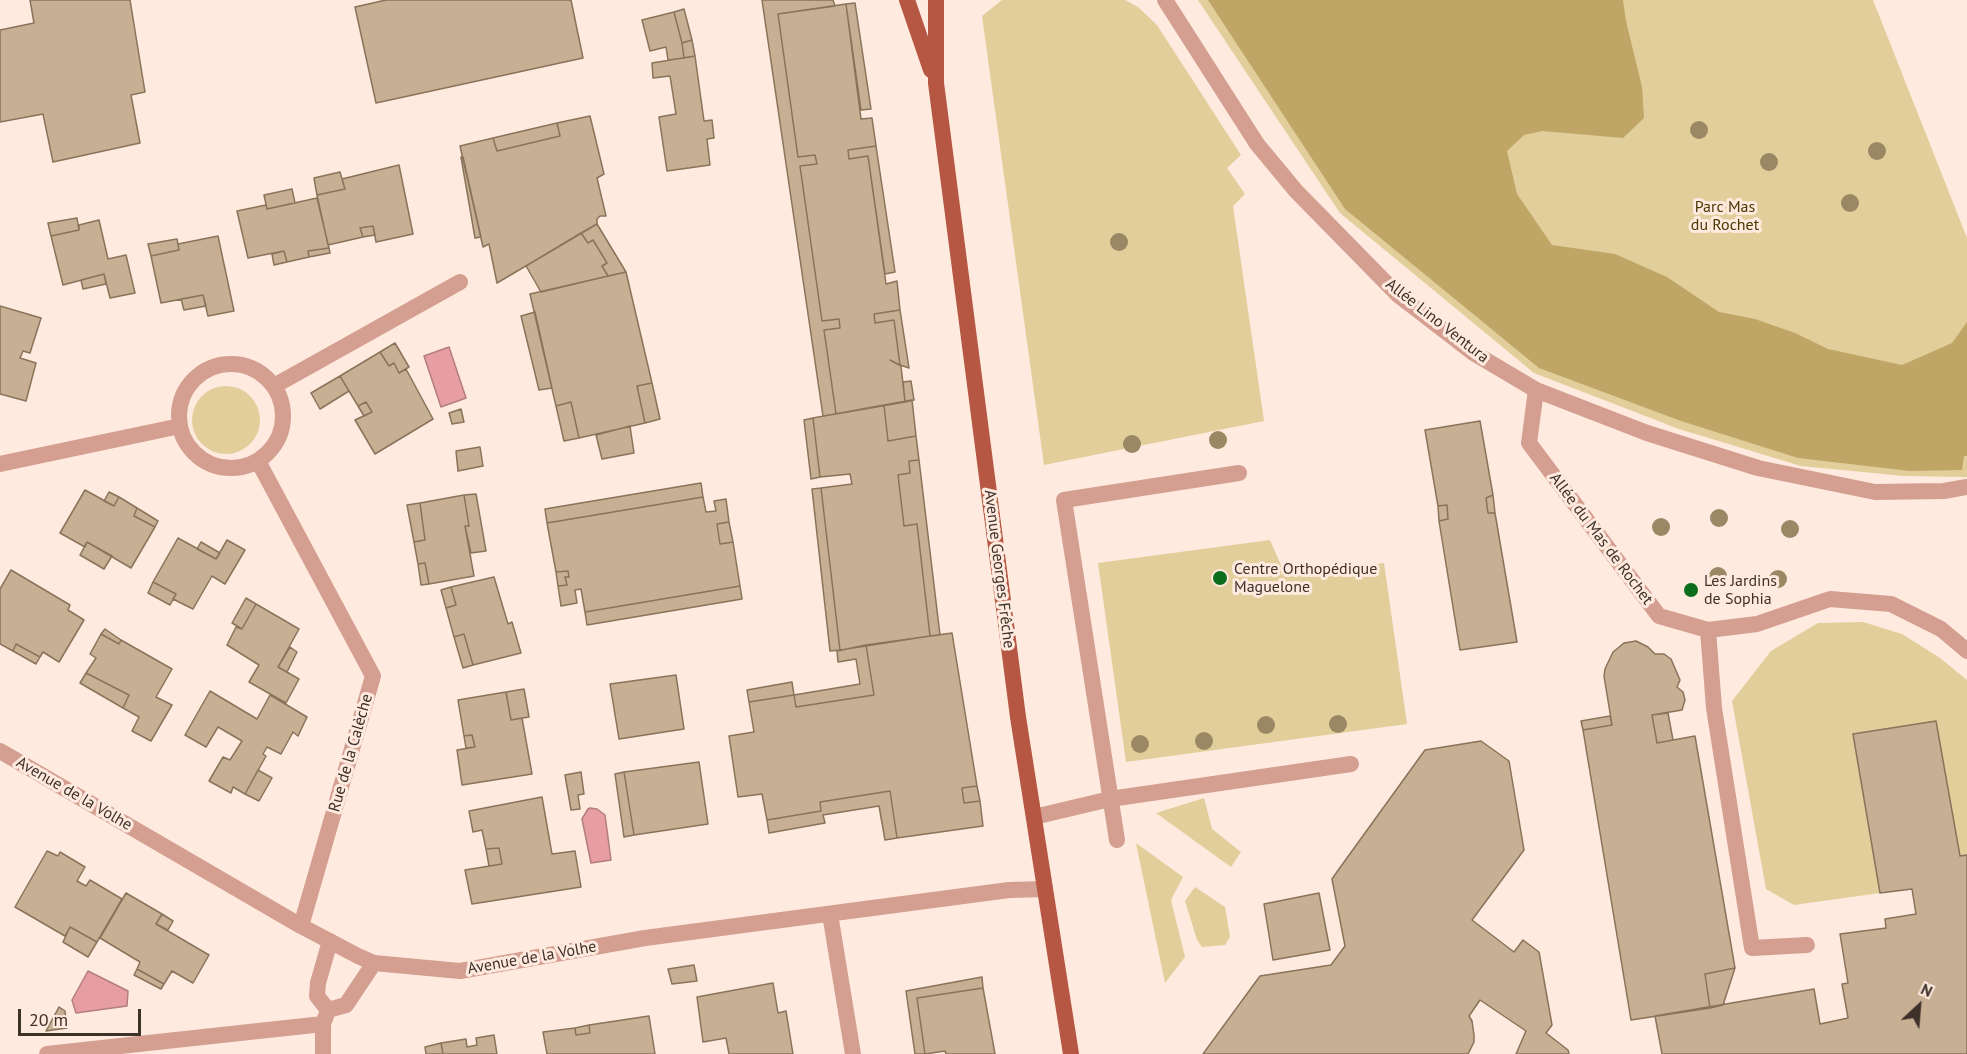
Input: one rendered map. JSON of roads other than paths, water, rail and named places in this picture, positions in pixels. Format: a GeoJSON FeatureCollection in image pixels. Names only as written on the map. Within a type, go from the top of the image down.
{"type":"FeatureCollection","features":[{"type":"Feature","properties":{"kind":"main road","name":"Avenue Georges Frêche"},"geometry":{"type":"LineString","coordinates":[[908,0],[936,83]]}},
{"type":"Feature","properties":{"kind":"main road","name":"Avenue Georges Frêche"},"geometry":{"type":"LineString","coordinates":[[936,0],[936,83],[1017,717],[1071,1054]]}},
{"type":"Feature","properties":{"kind":"street","name":"Allée Lino Ventura"},"geometry":{"type":"LineString","coordinates":[[1165,0],[1257,144],[1296,191],[1398,295],[1472,352],[1536,390],[1647,433],[1758,468],[1817,482],[1875,492],[1944,491],[1967,487]]}},
{"type":"Feature","properties":{"kind":"street"},"geometry":{"type":"LineString","coordinates":[[274,386],[460,282]]}},
{"type":"Feature","properties":{"kind":"street"},"geometry":{"type":"LineString","coordinates":[[227,363],[245,365],[261,373],[274,386],[281,401],[284,418],[280,435],[271,449],[258,460],[242,467],[226,467],[210,463],[196,454],[186,442],[180,426],[179,409],[185,392],[195,377],[210,368],[227,363]]}},
{"type":"Feature","properties":{"kind":"street","name":"Allée du Mas de Rochet"},"geometry":{"type":"LineString","coordinates":[[1536,390],[1529,443],[1659,616],[1708,630],[1756,624],[1830,599],[1891,604],[1941,629],[1967,651]]}},
{"type":"Feature","properties":{"kind":"street"},"geometry":{"type":"LineString","coordinates":[[0,464],[180,426]]}},
{"type":"Feature","properties":{"kind":"street","name":"Rue de la Calèche"},"geometry":{"type":"LineString","coordinates":[[258,460],[373,676],[302,926]]}},
{"type":"Feature","properties":{"kind":"street"},"geometry":{"type":"LineString","coordinates":[[1117,840],[1064,500],[1239,473]]}},
{"type":"Feature","properties":{"kind":"street"},"geometry":{"type":"LineString","coordinates":[[1708,630],[1714,708],[1752,948],[1807,945]]}},
{"type":"Feature","properties":{"kind":"street","name":"Avenue de la Volhe"},"geometry":{"type":"LineString","coordinates":[[0,751],[302,926],[374,963],[460,971],[645,938],[1009,890],[1045,889]]}},
{"type":"Feature","properties":{"kind":"street"},"geometry":{"type":"LineString","coordinates":[[1034,817],[1110,799],[1351,764]]}},
{"type":"Feature","properties":{"kind":"street"},"geometry":{"type":"LineString","coordinates":[[830,914],[853,1054]]}},
{"type":"Feature","properties":{"kind":"street"},"geometry":{"type":"LineString","coordinates":[[323,1054],[325,1017],[317,996],[318,983],[330,941]]}},
{"type":"Feature","properties":{"kind":"street"},"geometry":{"type":"LineString","coordinates":[[47,1054],[325,1017],[346,1005],[374,963]]}},
{"type":"Feature","properties":{"kind":"place","name":"Centre Orthopédique Maguelone"},"geometry":{"type":"Point","coordinates":[1220,578]}},
{"type":"Feature","properties":{"kind":"place","name":"Les Jardins de Sophia"},"geometry":{"type":"Point","coordinates":[1691,590]}},
{"type":"Feature","properties":{"kind":"park label","name":"Parc Mas du Rochet"},"geometry":{"type":"Point","coordinates":[1725,216]}}]}
